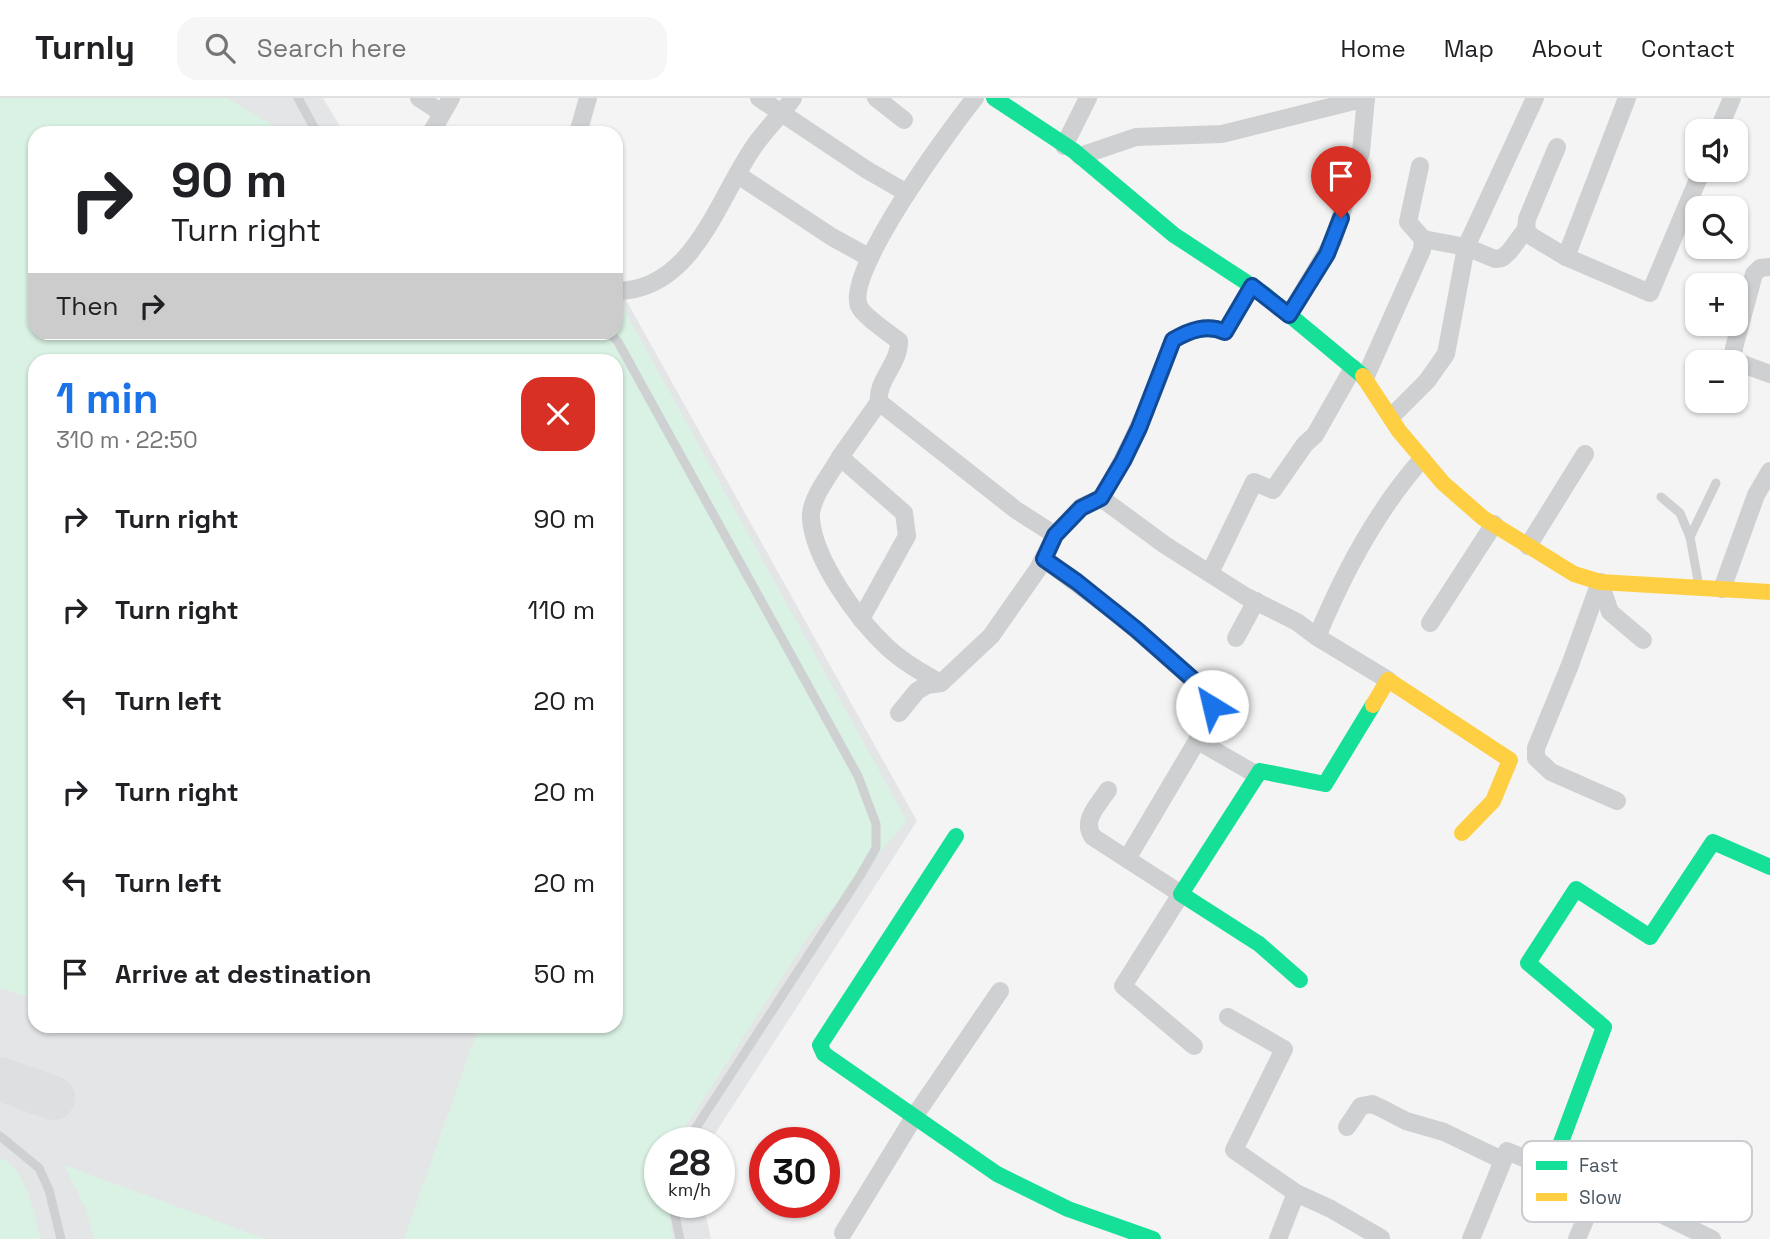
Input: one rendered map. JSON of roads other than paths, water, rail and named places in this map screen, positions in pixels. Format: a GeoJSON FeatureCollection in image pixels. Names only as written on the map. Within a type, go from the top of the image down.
{"type":"FeatureCollection","features":[{"type":"Feature","properties":{"kind":"street"},"geometry":{"type":"LineString","coordinates":[[419,98],[447,105],[435,126]]}},
{"type":"Feature","properties":{"kind":"street"},"geometry":{"type":"LineString","coordinates":[[580,126],[588,98]]}},
{"type":"Feature","properties":{"kind":"street"},"geometry":{"type":"LineString","coordinates":[[759,98],[867,170],[907,193]]}},
{"type":"Feature","properties":{"kind":"street"},"geometry":{"type":"LineString","coordinates":[[623,291],[666,277],[696,246],[756,144],[793,98]]}},
{"type":"Feature","properties":{"kind":"street"},"geometry":{"type":"LineString","coordinates":[[876,98],[904,120]]}},
{"type":"Feature","properties":{"kind":"street"},"geometry":{"type":"LineString","coordinates":[[941,683],[905,662],[861,620],[825,565],[810,517],[816,499],[840,457],[879,402],[878,393],[899,349],[899,341],[859,308],[856,294],[870,258],[936,148],[975,98]]}},
{"type":"Feature","properties":{"kind":"street"},"geometry":{"type":"LineString","coordinates":[[994,98],[1080,156],[1174,235],[1252,286],[1359,373],[1399,431],[1443,483],[1494,524],[1528,546],[1574,574],[1600,582],[1770,592]]}},
{"type":"Feature","properties":{"kind":"street"},"geometry":{"type":"LineString","coordinates":[[1064,146],[1088,98]]}},
{"type":"Feature","properties":{"kind":"street"},"geometry":{"type":"LineString","coordinates":[[1080,156],[1136,137],[1222,134],[1366,98],[1361,152],[1333,242],[1289,315]]}},
{"type":"Feature","properties":{"kind":"street"},"geometry":{"type":"LineString","coordinates":[[1391,417],[1427,381],[1446,354],[1465,247],[1535,98]]}},
{"type":"Feature","properties":{"kind":"street"},"geometry":{"type":"LineString","coordinates":[[1566,257],[1627,98]]}},
{"type":"Feature","properties":{"kind":"street"},"geometry":{"type":"LineString","coordinates":[[1723,119],[1732,98]]}},
{"type":"Feature","properties":{"kind":"street"},"geometry":{"type":"LineString","coordinates":[[1420,166],[1408,222],[1423,239],[1465,247],[1495,259],[1502,258],[1526,229],[1527,219],[1556,147]]}},
{"type":"Feature","properties":{"kind":"street"},"geometry":{"type":"LineString","coordinates":[[738,174],[832,237],[870,258]]}},
{"type":"Feature","properties":{"kind":"street"},"geometry":{"type":"LineString","coordinates":[[1526,229],[1531,236],[1566,257],[1650,293],[1697,182]]}},
{"type":"Feature","properties":{"kind":"street"},"geometry":{"type":"LineString","coordinates":[[1210,573],[1254,482],[1273,490],[1359,373],[1422,250],[1423,239]]}},
{"type":"Feature","properties":{"kind":"street"},"geometry":{"type":"LineString","coordinates":[[1770,266],[1760,268],[1754,274],[1734,348],[1734,357],[1740,363],[1770,374]]}},
{"type":"Feature","properties":{"kind":"street"},"geometry":{"type":"LineString","coordinates":[[899,713],[917,691],[927,685],[941,683],[991,636],[1044,559],[1055,535],[1081,508],[1101,498],[1139,428],[1173,340],[1185,333],[1212,326],[1225,332],[1252,286]]}},
{"type":"Feature","properties":{"kind":"street"},"geometry":{"type":"LineString","coordinates":[[879,402],[1016,510],[1055,535]]}},
{"type":"Feature","properties":{"kind":"street"},"geometry":{"type":"LineString","coordinates":[[1528,546],[1586,454]]}},
{"type":"Feature","properties":{"kind":"street"},"geometry":{"type":"LineString","coordinates":[[840,457],[904,513],[906,523],[907,536],[861,620]]}},
{"type":"Feature","properties":{"kind":"street"},"geometry":{"type":"LineString","coordinates":[[1317,637],[1333,599],[1395,490],[1422,459]]}},
{"type":"Feature","properties":{"kind":"street"},"geometry":{"type":"LineString","coordinates":[[1721,589],[1756,495],[1770,471]]}},
{"type":"Feature","properties":{"kind":"street"},"geometry":{"type":"LineString","coordinates":[[1101,498],[1165,545],[1256,601],[1297,622],[1510,760],[1503,785],[1484,815],[1462,833]]}},
{"type":"Feature","properties":{"kind":"street"},"geometry":{"type":"LineString","coordinates":[[1430,623],[1494,524]]}},
{"type":"Feature","properties":{"kind":"street"},"geometry":{"type":"LineString","coordinates":[[1044,559],[1119,615],[1206,691],[1212,706],[1198,741],[1127,859]]}},
{"type":"Feature","properties":{"kind":"street"},"geometry":{"type":"LineString","coordinates":[[1600,582],[1610,612],[1643,640]]}},
{"type":"Feature","properties":{"kind":"street"},"geometry":{"type":"LineString","coordinates":[[1600,582],[1536,748],[1536,758],[1551,772],[1617,801]]}},
{"type":"Feature","properties":{"kind":"street"},"geometry":{"type":"LineString","coordinates":[[1236,638],[1256,601]]}},
{"type":"Feature","properties":{"kind":"street"},"geometry":{"type":"LineString","coordinates":[[1194,1046],[1123,986],[1260,771],[1325,784],[1388,680]]}},
{"type":"Feature","properties":{"kind":"street"},"geometry":{"type":"LineString","coordinates":[[1198,741],[1257,775]]}},
{"type":"Feature","properties":{"kind":"street"},"geometry":{"type":"LineString","coordinates":[[1108,790],[1087,823],[1093,837],[1259,944],[1300,980]]}},
{"type":"Feature","properties":{"kind":"street"},"geometry":{"type":"LineString","coordinates":[[956,836],[820,1045],[824,1054],[997,1174],[1068,1209],[1143,1238]]}},
{"type":"Feature","properties":{"kind":"street"},"geometry":{"type":"LineString","coordinates":[[1561,1141],[1604,1027],[1528,963],[1576,889],[1650,937],[1713,842],[1770,867]]}},
{"type":"Feature","properties":{"kind":"street"},"geometry":{"type":"LineString","coordinates":[[843,1233],[914,1116],[1000,990]]}},
{"type":"Feature","properties":{"kind":"street"},"geometry":{"type":"LineString","coordinates":[[1228,1017],[1284,1049],[1234,1150],[1296,1193],[1331,1209],[1381,1239]]}},
{"type":"Feature","properties":{"kind":"street"},"geometry":{"type":"LineString","coordinates":[[1347,1127],[1362,1106],[1372,1104],[1406,1121],[1444,1132],[1502,1160]]}},
{"type":"Feature","properties":{"kind":"street"},"geometry":{"type":"LineString","coordinates":[[1471,1239],[1507,1151],[1522,1157]]}},
{"type":"Feature","properties":{"kind":"street"},"geometry":{"type":"LineString","coordinates":[[1279,1239],[1296,1193]]}},
{"type":"Feature","properties":{"kind":"street"},"geometry":{"type":"LineString","coordinates":[[1577,1239],[1584,1222]]}},
{"type":"Feature","properties":{"kind":"street"},"geometry":{"type":"LineString","coordinates":[[1677,1222],[1712,1239]]}},
{"type":"Feature","properties":{"kind":"lane"},"geometry":{"type":"LineString","coordinates":[[298,98],[313,126]]}},
{"type":"Feature","properties":{"kind":"lane"},"geometry":{"type":"LineString","coordinates":[[616,340],[858,776],[876,824],[876,848],[860,876],[696,1127]]}},
{"type":"Feature","properties":{"kind":"lane"},"geometry":{"type":"LineString","coordinates":[[1690,537],[1716,483]]}},
{"type":"Feature","properties":{"kind":"lane"},"geometry":{"type":"LineString","coordinates":[[1661,497],[1680,513],[1690,537],[1700,588]]}},
{"type":"Feature","properties":{"kind":"lane"},"geometry":{"type":"LineString","coordinates":[[0,1136],[38,1168],[49,1190],[61,1239]]}},
{"type":"Feature","properties":{"kind":"lane"},"geometry":{"type":"LineString","coordinates":[[675,1218],[680,1239]]}}]}
